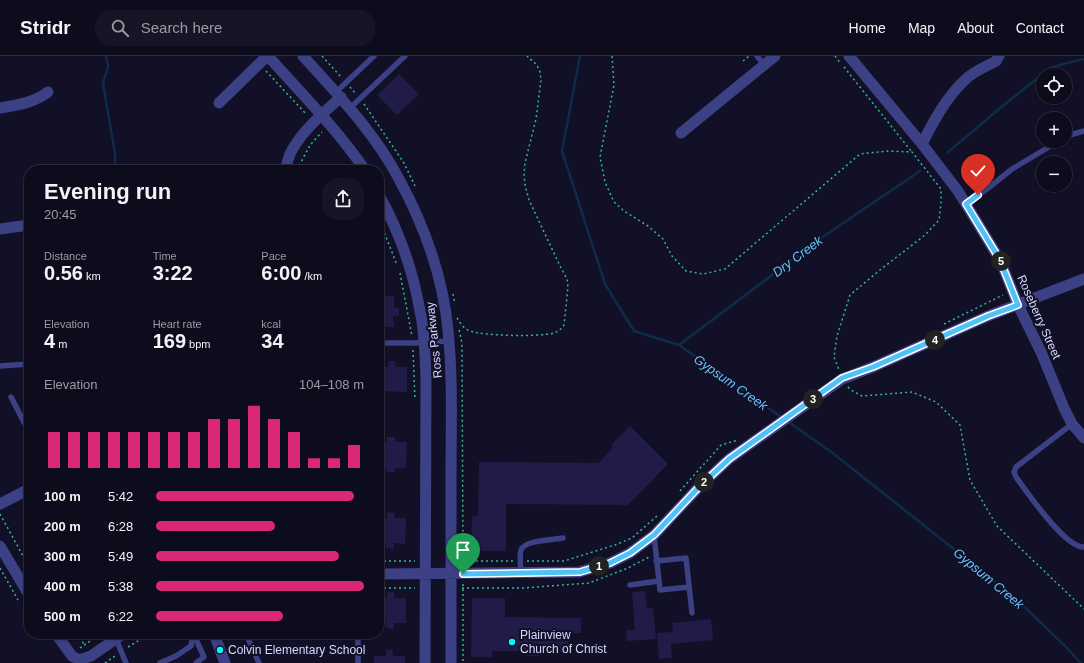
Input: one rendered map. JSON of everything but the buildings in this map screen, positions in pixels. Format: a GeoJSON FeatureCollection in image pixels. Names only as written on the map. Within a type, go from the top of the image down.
{"type":"FeatureCollection","features":[{"type":"Feature","properties":{"kind":"street","name":"Ross Parkway"},"geometry":{"type":"LineString","coordinates":[[303,56],[350,108],[388,160],[420,223],[439,283],[447,319],[451,377],[451,663]]}},
{"type":"Feature","properties":{"kind":"street"},"geometry":{"type":"LineString","coordinates":[[680,133],[775,56]]}},
{"type":"Feature","properties":{"kind":"street","name":"Roseberry Street"},"geometry":{"type":"LineString","coordinates":[[849,56],[922,144],[958,191],[966,204],[1000,260],[1018,305],[1041,352],[1064,408],[1072,424],[1084,438]]}},
{"type":"Feature","properties":{"kind":"street"},"geometry":{"type":"LineString","coordinates":[[922,144],[932,123],[947,101],[968,77],[996,61],[999,56]]}},
{"type":"Feature","properties":{"kind":"street"},"geometry":{"type":"LineString","coordinates":[[219,103],[265,58],[322,114],[361,165]]}},
{"type":"Feature","properties":{"kind":"street"},"geometry":{"type":"LineString","coordinates":[[0,108],[19,105],[38,99],[48,92]]}},
{"type":"Feature","properties":{"kind":"street"},"geometry":{"type":"LineString","coordinates":[[287,165],[291,153],[303,135],[338,95]]}},
{"type":"Feature","properties":{"kind":"street","name":"Ross Parkway"},"geometry":{"type":"LineString","coordinates":[[384,206],[400,241],[414,280],[421,312],[419,343],[426,379],[425,663]]}},
{"type":"Feature","properties":{"kind":"street"},"geometry":{"type":"LineString","coordinates":[[0,229],[24,226]]}},
{"type":"Feature","properties":{"kind":"street"},"geometry":{"type":"LineString","coordinates":[[384,574],[580,572],[610,563],[630,553],[654,535],[698,488],[729,459],[842,378],[873,367],[988,316],[1084,279]]}},
{"type":"Feature","properties":{"kind":"street"},"geometry":{"type":"LineString","coordinates":[[0,504],[24,492]]}},
{"type":"Feature","properties":{"kind":"street"},"geometry":{"type":"LineString","coordinates":[[0,546],[24,587]]}},
{"type":"Feature","properties":{"kind":"street"},"geometry":{"type":"LineString","coordinates":[[60,639],[72,656],[79,660],[91,656],[116,639]]}},
{"type":"Feature","properties":{"kind":"street"},"geometry":{"type":"LineString","coordinates":[[216,639],[225,663]]}},
{"type":"Feature","properties":{"kind":"lane"},"geometry":{"type":"LineString","coordinates":[[338,95],[374,56]]}},
{"type":"Feature","properties":{"kind":"lane"},"geometry":{"type":"LineString","coordinates":[[350,108],[405,56]]}},
{"type":"Feature","properties":{"kind":"lane"},"geometry":{"type":"LineString","coordinates":[[757,56],[764,65]]}},
{"type":"Feature","properties":{"kind":"lane"},"geometry":{"type":"LineString","coordinates":[[1072,134],[1084,131]]}},
{"type":"Feature","properties":{"kind":"lane"},"geometry":{"type":"LineString","coordinates":[[966,204],[1012,169],[1047,148]]}},
{"type":"Feature","properties":{"kind":"lane"},"geometry":{"type":"LineString","coordinates":[[384,343],[449,341]]}},
{"type":"Feature","properties":{"kind":"lane"},"geometry":{"type":"LineString","coordinates":[[0,366],[24,364]]}},
{"type":"Feature","properties":{"kind":"lane"},"geometry":{"type":"LineString","coordinates":[[11,397],[24,422]]}},
{"type":"Feature","properties":{"kind":"lane"},"geometry":{"type":"LineString","coordinates":[[1072,424],[1016,467],[1014,472],[1016,477],[1054,527],[1075,545],[1081,548],[1084,547]]}},
{"type":"Feature","properties":{"kind":"lane"},"geometry":{"type":"LineString","coordinates":[[654,535],[660,590],[690,586]]}},
{"type":"Feature","properties":{"kind":"lane"},"geometry":{"type":"LineString","coordinates":[[521,573],[520,552],[523,546],[530,543],[563,538]]}},
{"type":"Feature","properties":{"kind":"lane"},"geometry":{"type":"LineString","coordinates":[[656,561],[686,558],[692,613]]}},
{"type":"Feature","properties":{"kind":"lane"},"geometry":{"type":"LineString","coordinates":[[630,585],[659,581]]}},
{"type":"Feature","properties":{"kind":"lane"},"geometry":{"type":"LineString","coordinates":[[121,639],[126,663]]}},
{"type":"Feature","properties":{"kind":"lane"},"geometry":{"type":"LineString","coordinates":[[160,663],[176,656],[191,646],[192,639]]}},
{"type":"Feature","properties":{"kind":"lane"},"geometry":{"type":"LineString","coordinates":[[196,639],[204,656],[196,663]]}},
{"type":"Feature","properties":{"kind":"lane"},"geometry":{"type":"LineString","coordinates":[[248,639],[259,663]]}},
{"type":"Feature","properties":{"kind":"lane"},"geometry":{"type":"LineString","coordinates":[[358,639],[358,663]]}},
{"type":"Feature","properties":{"kind":"path"},"geometry":{"type":"LineString","coordinates":[[447,319],[457,318],[469,331],[489,335],[554,333],[560,330],[564,325],[568,287],[567,279],[529,200],[525,185],[525,163],[536,119],[541,80],[540,72],[536,65],[527,56]]}},
{"type":"Feature","properties":{"kind":"path"},"geometry":{"type":"LineString","coordinates":[[612,56],[614,85],[600,157],[605,182],[614,202],[624,211],[648,226],[664,239],[672,256],[686,272],[703,274],[725,269],[860,154],[888,151],[912,152]]}},
{"type":"Feature","properties":{"kind":"path"},"geometry":{"type":"LineString","coordinates":[[743,61],[749,56]]}},
{"type":"Feature","properties":{"kind":"path"},"geometry":{"type":"LineString","coordinates":[[835,56],[941,189],[942,203],[939,220],[925,235],[850,295],[837,336],[834,357],[842,378],[851,390],[862,396],[912,392],[936,402],[960,425],[970,480],[997,526],[1084,609]]}},
{"type":"Feature","properties":{"kind":"path"},"geometry":{"type":"LineString","coordinates":[[265,58],[322,132],[310,145],[300,165]]}},
{"type":"Feature","properties":{"kind":"path"},"geometry":{"type":"LineString","coordinates":[[384,232],[399,270],[419,343],[415,403]]}},
{"type":"Feature","properties":{"kind":"path"},"geometry":{"type":"LineString","coordinates":[[679,493],[720,444],[740,440]]}},
{"type":"Feature","properties":{"kind":"path"},"geometry":{"type":"LineString","coordinates":[[0,514],[24,557]]}},
{"type":"Feature","properties":{"kind":"path"},"geometry":{"type":"LineString","coordinates":[[451,561],[564,561],[632,538],[658,515]]}},
{"type":"Feature","properties":{"kind":"path"},"geometry":{"type":"LineString","coordinates":[[384,561],[425,561]]}},
{"type":"Feature","properties":{"kind":"path"},"geometry":{"type":"LineString","coordinates":[[0,568],[18,600]]}},
{"type":"Feature","properties":{"kind":"waterway"},"geometry":{"type":"LineString","coordinates":[[106,56],[108,67],[103,83],[115,154],[115,165]]}},
{"type":"Feature","properties":{"kind":"waterway","name":"Gypsum Creek"},"geometry":{"type":"LineString","coordinates":[[580,56],[562,151],[605,284],[634,331],[679,345],[781,417]]}},
{"type":"Feature","properties":{"kind":"waterway","name":"Dry Creek"},"geometry":{"type":"LineString","coordinates":[[948,152],[1052,67],[1084,59]]}},
{"type":"Feature","properties":{"kind":"waterway","name":"Dry Creek"},"geometry":{"type":"LineString","coordinates":[[679,345],[824,236],[920,171]]}},
{"type":"Feature","properties":{"kind":"waterway","name":"Gypsum Creek"},"geometry":{"type":"LineString","coordinates":[[787,421],[830,451],[1012,595],[1081,663]]}},
{"type":"Feature","properties":{"kind":"place","name":"Plainview Church of Christ"},"geometry":{"type":"Point","coordinates":[512,642]}},
{"type":"Feature","properties":{"kind":"place","name":"Colvin Elementary School"},"geometry":{"type":"Point","coordinates":[220,650]}},
{"type":"Feature","properties":{"kind":"route"},"geometry":{"type":"LineString","coordinates":[[463,574],[580,572],[610,563],[630,553],[654,535],[698,488],[729,459],[842,378],[873,367],[988,316],[1018,305],[1000,260],[966,204],[978,195]]}}]}
